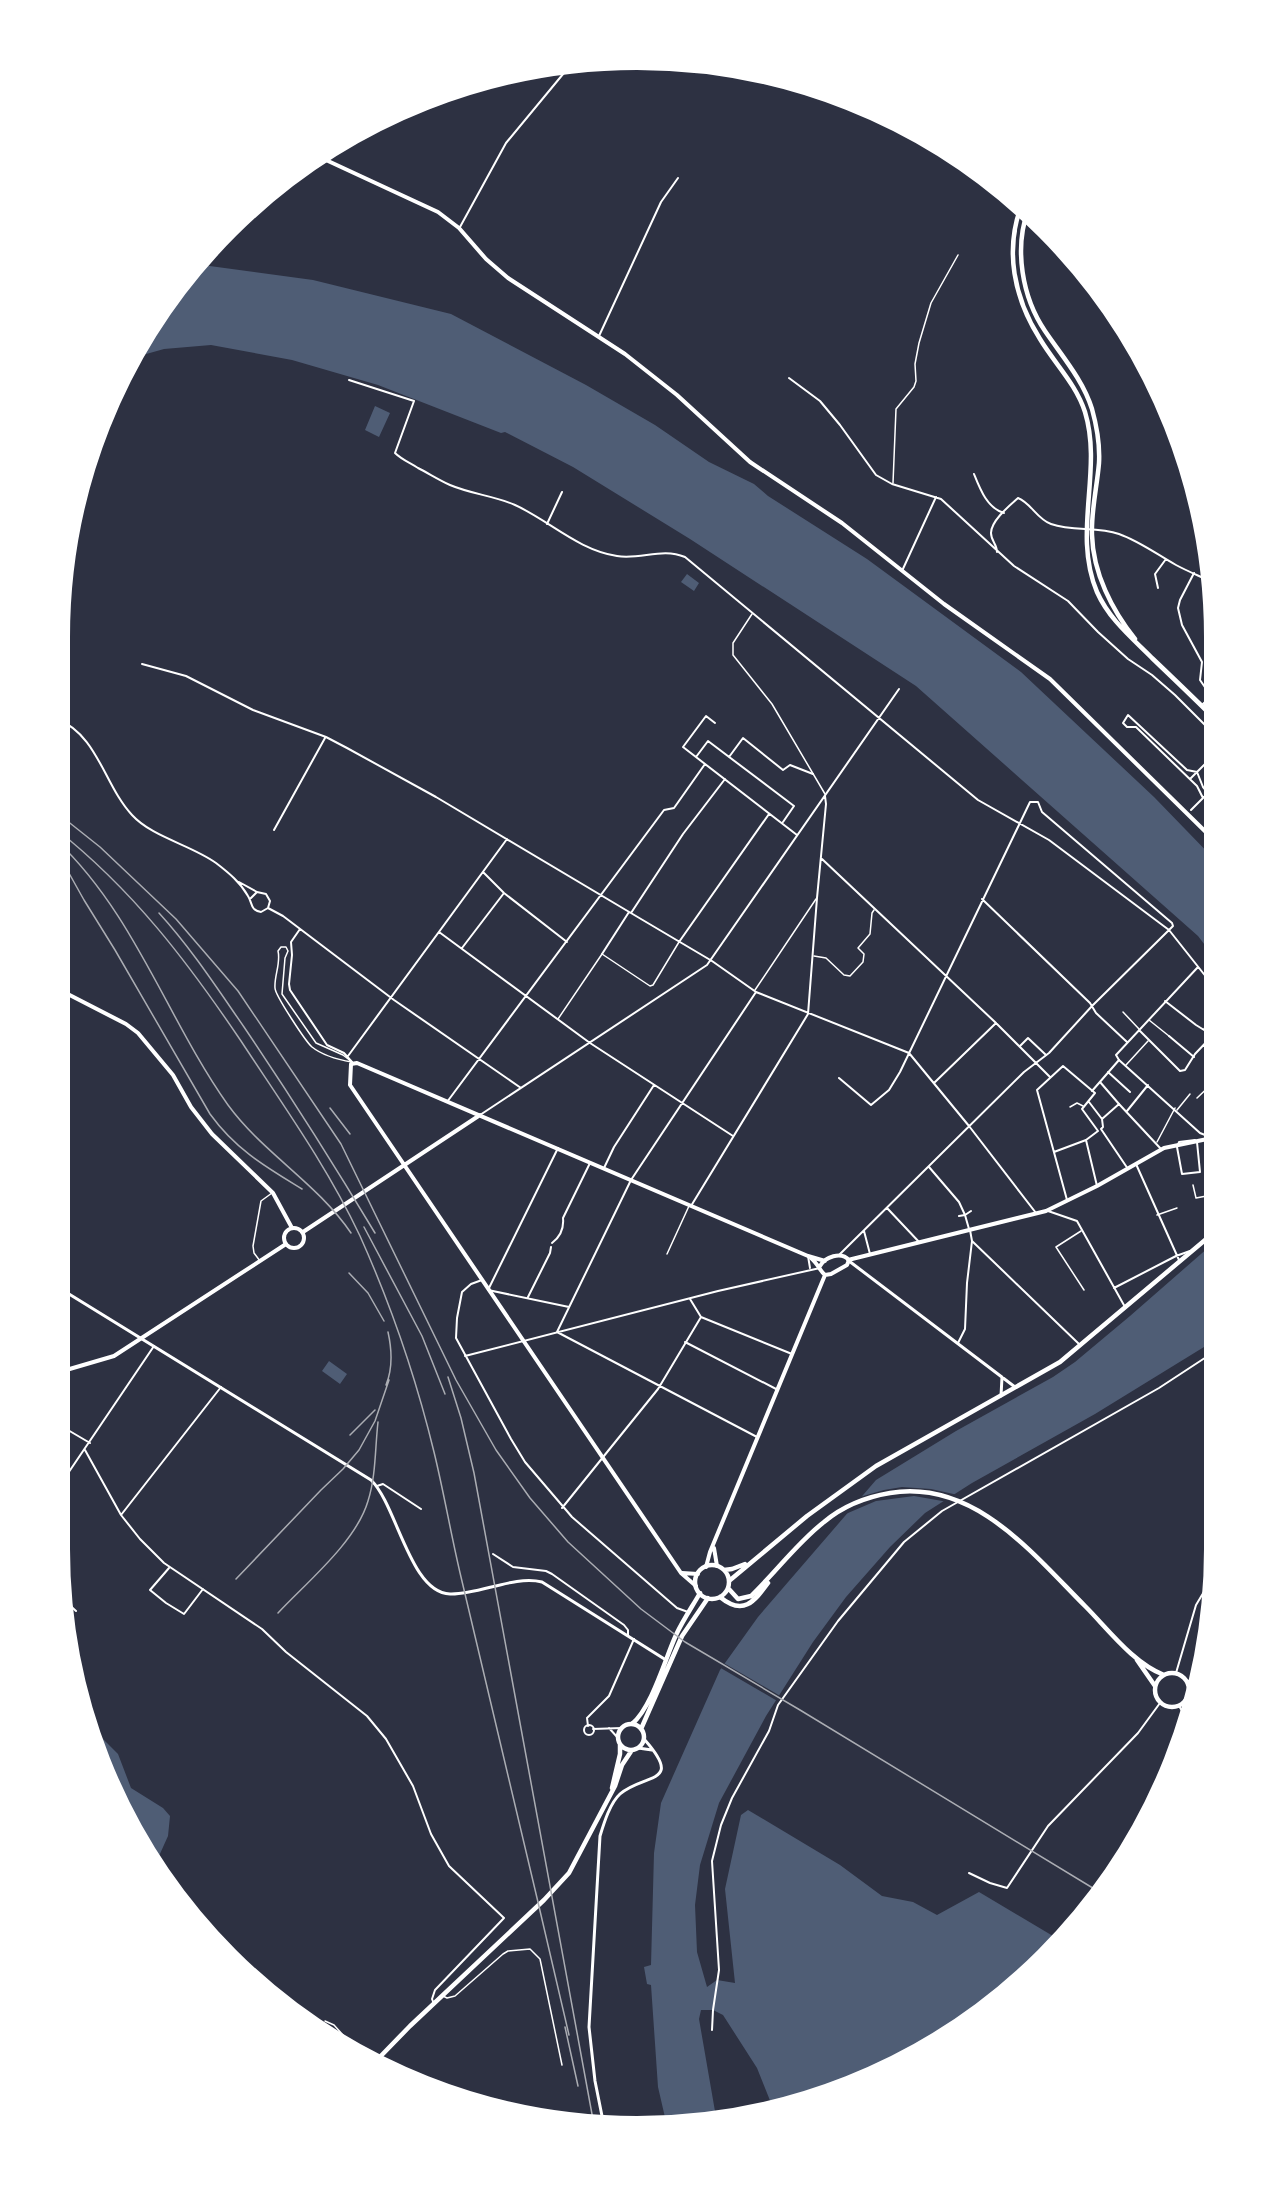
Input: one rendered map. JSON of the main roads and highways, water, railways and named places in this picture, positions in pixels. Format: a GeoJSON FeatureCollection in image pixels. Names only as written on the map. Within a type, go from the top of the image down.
{"type":"FeatureCollection","features":[{"type":"Feature","properties":{"kind":"main road"},"geometry":{"type":"LineString","coordinates":[[324,159],[438,212],[459,228],[486,259],[508,278],[625,354],[677,395],[750,462],[842,523],[944,604],[1050,679],[1208,834]]}},
{"type":"Feature","properties":{"kind":"main road"},"geometry":{"type":"LineString","coordinates":[[1019,214],[1013,236],[1016,284],[1023,306],[1040,339],[1076,389],[1091,435],[1092,466],[1086,530],[1091,573],[1097,591],[1106,609],[1126,634],[1208,712]]}},
{"type":"Feature","properties":{"kind":"main road"},"geometry":{"type":"LineString","coordinates":[[1026,219],[1022,236],[1024,282],[1031,303],[1043,328],[1083,387],[1098,434],[1099,461],[1092,529],[1096,562],[1112,605],[1142,648]]}},
{"type":"Feature","properties":{"kind":"main road"},"geometry":{"type":"LineString","coordinates":[[66,993],[126,1024],[138,1033],[173,1075],[191,1107],[212,1134],[273,1193],[292,1228]]}},
{"type":"Feature","properties":{"kind":"main road"},"geometry":{"type":"LineString","coordinates":[[708,1599],[681,1573],[350,1085],[352,1062],[808,1256],[825,1261]]}},
{"type":"Feature","properties":{"kind":"main road"},"geometry":{"type":"LineString","coordinates":[[303,1232],[480,1115]]}},
{"type":"Feature","properties":{"kind":"main road"},"geometry":{"type":"LineString","coordinates":[[848,1260],[1046,1211],[1097,1186],[1161,1149],[1208,1138]]}},
{"type":"Feature","properties":{"kind":"main road"},"geometry":{"type":"LineString","coordinates":[[292,1228],[298,1228],[303,1232],[304,1239],[298,1247],[286,1244],[285,1235],[292,1228]]}},
{"type":"Feature","properties":{"kind":"main road"},"geometry":{"type":"LineString","coordinates":[[729,1581],[843,1489],[876,1466],[1060,1362],[1208,1238]]}},
{"type":"Feature","properties":{"kind":"main road"},"geometry":{"type":"LineString","coordinates":[[66,1371],[104,1360],[141,1339],[286,1244]]}},
{"type":"Feature","properties":{"kind":"main road"},"geometry":{"type":"LineString","coordinates":[[820,1267],[825,1261],[840,1255],[845,1256],[848,1260]]}},
{"type":"Feature","properties":{"kind":"main road"},"geometry":{"type":"LineString","coordinates":[[808,1256],[825,1275]]}},
{"type":"Feature","properties":{"kind":"main road"},"geometry":{"type":"LineString","coordinates":[[825,1275],[847,1265],[848,1260]]}},
{"type":"Feature","properties":{"kind":"main road"},"geometry":{"type":"LineString","coordinates":[[696,1586],[698,1574],[706,1567],[825,1275]]}},
{"type":"Feature","properties":{"kind":"main road"},"geometry":{"type":"LineString","coordinates":[[720,1597],[739,1606],[748,1605],[756,1600],[775,1574],[809,1536],[840,1511],[865,1499],[899,1492],[940,1495],[964,1503],[994,1519],[1130,1651],[1154,1671],[1164,1675],[1176,1673],[1192,1683]]}},
{"type":"Feature","properties":{"kind":"main road"},"geometry":{"type":"LineString","coordinates":[[714,1547],[717,1566]]}},
{"type":"Feature","properties":{"kind":"main road"},"geometry":{"type":"LineString","coordinates":[[724,1570],[751,1561]]}},
{"type":"Feature","properties":{"kind":"main road"},"geometry":{"type":"LineString","coordinates":[[700,1593],[688,1612],[654,1689],[638,1718],[632,1724],[622,1728],[618,1738],[625,1749],[638,1748],[644,1739],[642,1729],[682,1636],[708,1599],[720,1597],[728,1588],[729,1581],[724,1570],[717,1566],[706,1567]]}},
{"type":"Feature","properties":{"kind":"main road"},"geometry":{"type":"LineString","coordinates":[[681,1573],[698,1574]]}},
{"type":"Feature","properties":{"kind":"main road"},"geometry":{"type":"LineString","coordinates":[[728,1588],[738,1599],[745,1599],[775,1574]]}},
{"type":"Feature","properties":{"kind":"main road"},"geometry":{"type":"LineString","coordinates":[[1130,1651],[1150,1676],[1155,1686],[1155,1695],[1160,1703],[1169,1707],[1179,1706],[1188,1697],[1190,1687],[1188,1682]]}},
{"type":"Feature","properties":{"kind":"main road"},"geometry":{"type":"LineString","coordinates":[[1155,1686],[1164,1675]]}},
{"type":"Feature","properties":{"kind":"main road"},"geometry":{"type":"LineString","coordinates":[[632,1724],[642,1729]]}},
{"type":"Feature","properties":{"kind":"main road"},"geometry":{"type":"LineString","coordinates":[[611,1791],[620,1744]]}},
{"type":"Feature","properties":{"kind":"main road"},"geometry":{"type":"LineString","coordinates":[[379,2058],[569,1873],[622,1765],[632,1750]]}},
{"type":"Feature","properties":{"kind":"water"},"geometry":{"type":"Polygon","coordinates":[[[204,265],[313,280],[451,314],[586,385],[655,425],[709,462],[754,484],[768,496],[867,559],[1021,672],[1154,797],[1208,853],[1208,949],[1198,936],[916,686],[690,539],[573,467],[505,432],[501,433],[378,385],[292,360],[211,345],[164,349],[139,356],[184,289],[204,265]]]}},
{"type":"Feature","properties":{"kind":"water"},"geometry":{"type":"Polygon","coordinates":[[[375,406],[390,413],[379,437],[365,430],[375,406]]]}},
{"type":"Feature","properties":{"kind":"water"},"geometry":{"type":"Polygon","coordinates":[[[687,574],[699,583],[694,591],[681,582],[687,574]]]}},
{"type":"Feature","properties":{"kind":"water"},"geometry":{"type":"Polygon","coordinates":[[[1208,1248],[1208,1345],[1095,1414],[972,1483],[925,1513],[890,1547],[846,1597],[813,1642],[766,1716],[719,1803],[700,1865],[695,1905],[697,1952],[707,1987],[717,1980],[735,1983],[725,1889],[741,1815],[748,1810],[840,1865],[882,1896],[913,1902],[937,1915],[979,1892],[1055,1937],[1041,1953],[985,2002],[922,2044],[856,2077],[771,2104],[757,2068],[723,2015],[713,2010],[701,2010],[699,2019],[716,2114],[665,2119],[658,2087],[651,1985],[647,1984],[644,1967],[651,1965],[654,1853],[661,1803],[720,1670],[758,1617],[876,1480],[956,1431],[1053,1377],[1075,1362],[1208,1248]]]}},
{"type":"Feature","properties":{"kind":"water"},"geometry":{"type":"Polygon","coordinates":[[[329,1361],[347,1374],[340,1384],[322,1371],[329,1361]]]}},
{"type":"Feature","properties":{"kind":"water"},"geometry":{"type":"Polygon","coordinates":[[[96,1732],[118,1754],[131,1788],[163,1808],[170,1816],[168,1836],[158,1860],[125,1802],[96,1732]]]}},
{"type":"Feature","properties":{"kind":"railway"},"geometry":{"type":"LineString","coordinates":[[66,820],[100,847],[176,919],[238,991],[341,1144],[456,1380],[496,1450],[530,1498],[568,1542],[641,1609],[685,1642],[1095,1890]]}},
{"type":"Feature","properties":{"kind":"railway"},"geometry":{"type":"LineString","coordinates":[[66,837],[110,877],[157,928],[241,1041],[319,1160],[360,1236],[382,1288],[402,1342],[438,1467],[457,1561],[569,2035]]}},
{"type":"Feature","properties":{"kind":"railway"},"geometry":{"type":"LineString","coordinates":[[66,850],[84,869],[129,934],[186,1038],[228,1105],[257,1138],[323,1199],[351,1233]]}},
{"type":"Feature","properties":{"kind":"railway"},"geometry":{"type":"LineString","coordinates":[[66,868],[210,1114],[241,1148],[302,1189]]}},
{"type":"Feature","properties":{"kind":"railway"},"geometry":{"type":"LineString","coordinates":[[159,913],[193,954],[244,1027],[311,1129],[375,1233]]}},
{"type":"Feature","properties":{"kind":"railway"},"geometry":{"type":"LineString","coordinates":[[330,1108],[350,1134]]}},
{"type":"Feature","properties":{"kind":"railway"},"geometry":{"type":"LineString","coordinates":[[364,1227],[422,1336],[445,1394]]}},
{"type":"Feature","properties":{"kind":"railway"},"geometry":{"type":"LineString","coordinates":[[349,1273],[368,1293],[384,1321]]}},
{"type":"Feature","properties":{"kind":"railway"},"geometry":{"type":"LineString","coordinates":[[386,1385],[391,1359],[388,1332]]}},
{"type":"Feature","properties":{"kind":"railway"},"geometry":{"type":"LineString","coordinates":[[448,1377],[461,1418],[474,1473],[593,2118]]}},
{"type":"Feature","properties":{"kind":"railway"},"geometry":{"type":"LineString","coordinates":[[236,1579],[359,1450],[375,1421],[389,1380]]}},
{"type":"Feature","properties":{"kind":"railway"},"geometry":{"type":"LineString","coordinates":[[350,1435],[375,1410]]}},
{"type":"Feature","properties":{"kind":"railway"},"geometry":{"type":"LineString","coordinates":[[278,1613],[342,1546],[362,1516],[373,1482],[378,1422]]}},
{"type":"Feature","properties":{"kind":"railway"},"geometry":{"type":"LineString","coordinates":[[565,2027],[578,2086]]}}]}
